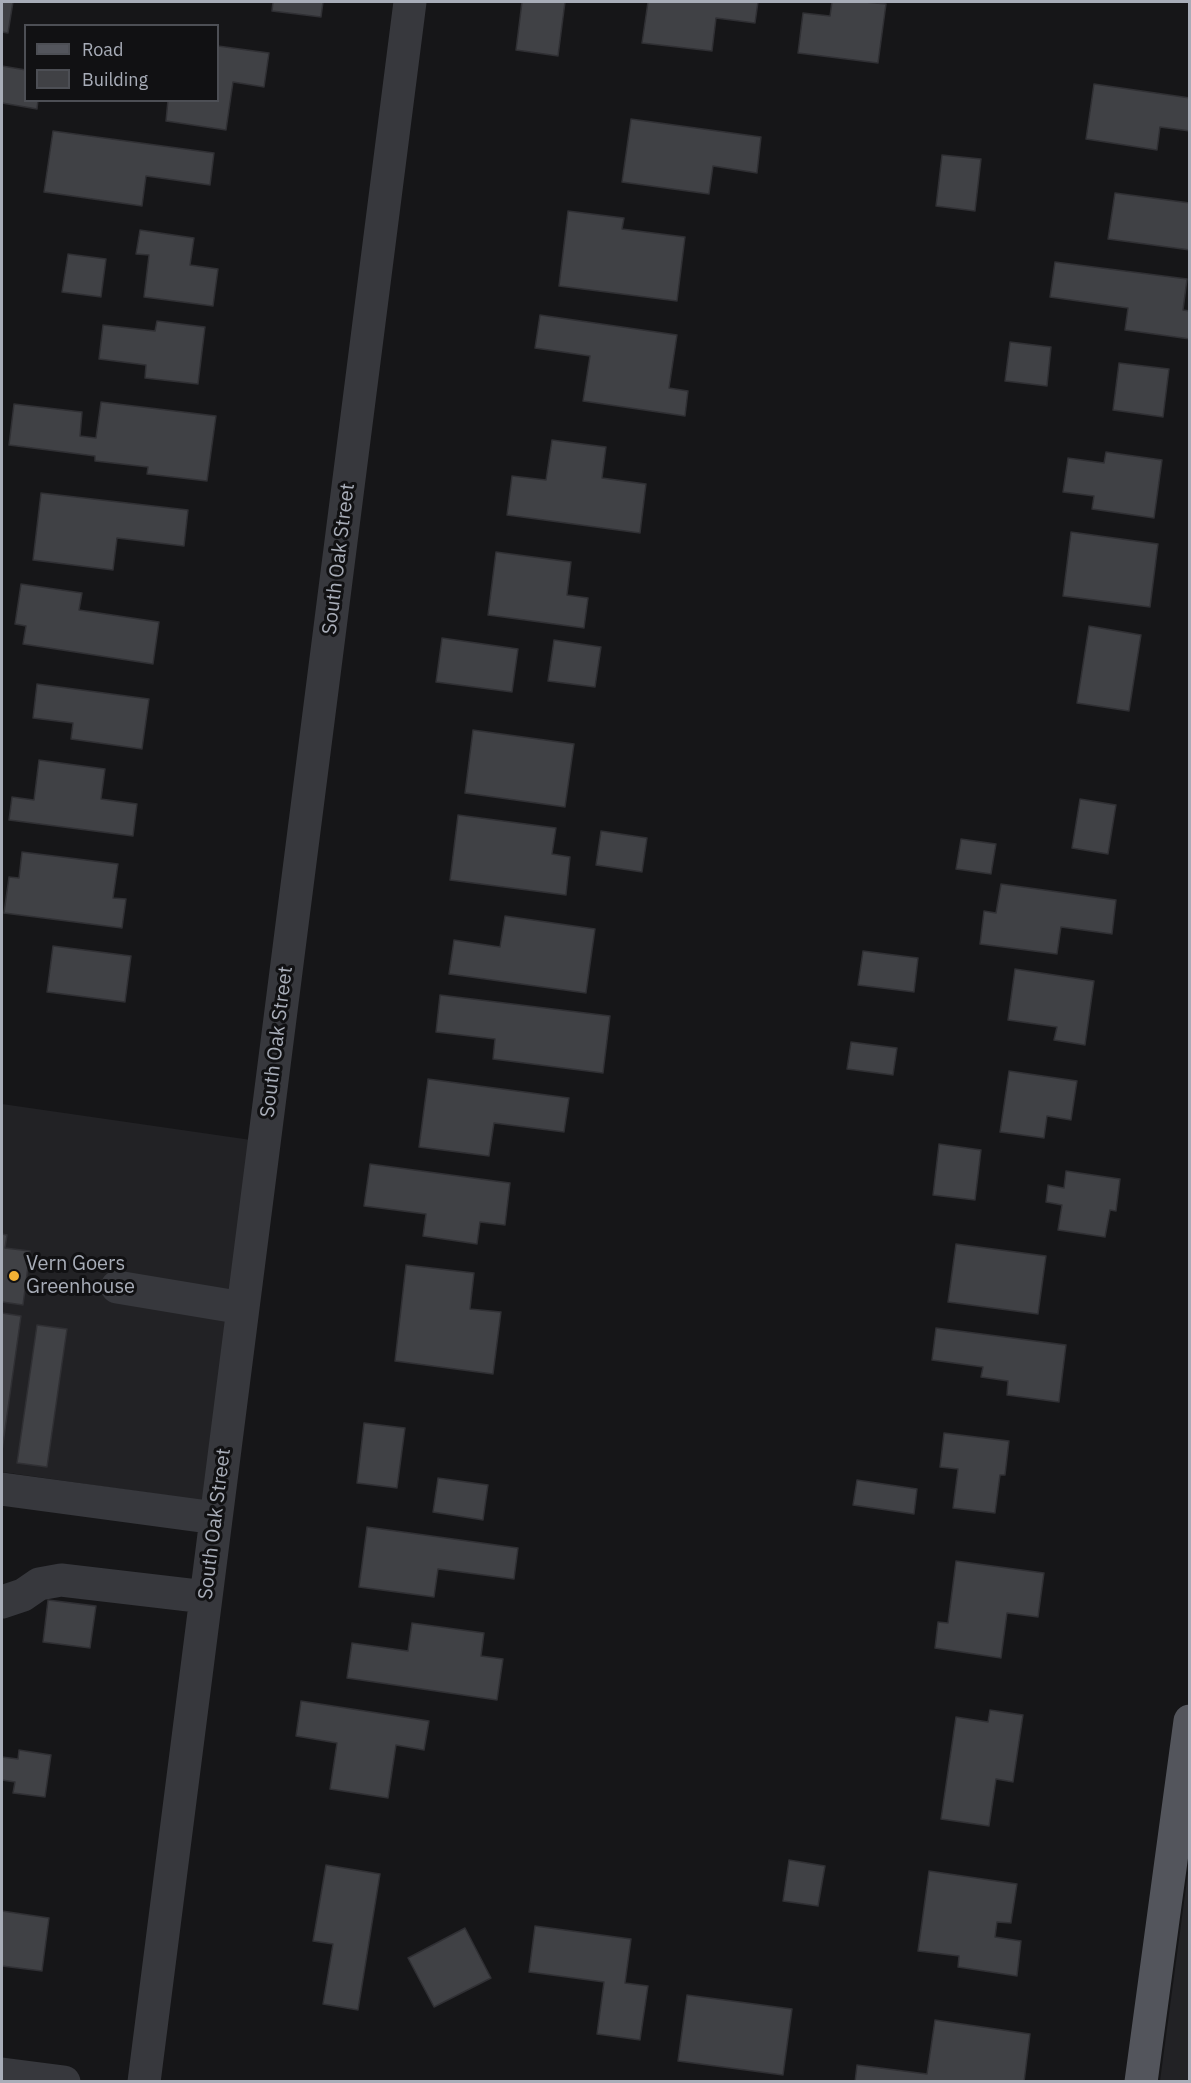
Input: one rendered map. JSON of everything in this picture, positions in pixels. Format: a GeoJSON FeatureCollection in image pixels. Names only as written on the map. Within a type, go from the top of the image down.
{"type":"FeatureCollection","features":[{"type":"Feature","properties":{"kind":"main road"},"geometry":{"type":"LineString","coordinates":[[1140,2082],[1190,1721]]}},
{"type":"Feature","properties":{"kind":"street","name":"South Oak Street"},"geometry":{"type":"LineString","coordinates":[[144,2082],[410,2]]}},
{"type":"Feature","properties":{"kind":"street"},"geometry":{"type":"LineString","coordinates":[[117,1287],[243,1308]]}},
{"type":"Feature","properties":{"kind":"street"},"geometry":{"type":"LineString","coordinates":[[2,1489],[216,1518]]}},
{"type":"Feature","properties":{"kind":"street"},"geometry":{"type":"LineString","coordinates":[[2,1602],[23,1595],[39,1584],[61,1580],[206,1597]]}},
{"type":"Feature","properties":{"kind":"street"},"geometry":{"type":"LineString","coordinates":[[2,2074],[64,2082]]}},
{"type":"Feature","properties":{"kind":"shaded area"},"geometry":{"type":"Polygon","coordinates":[[[2,1104],[258,1141],[212,1502],[2,1472],[2,1104]]]}},
{"type":"Feature","properties":{"kind":"shaded area"},"geometry":{"type":"Polygon","coordinates":[[[1189,1865],[1189,2081],[1160,2081],[1189,1865]]]}},
{"type":"Feature","properties":{"kind":"building"},"geometry":{"type":"Polygon","coordinates":[[[2,2],[13,2],[8,33],[2,32],[2,2]]]}},
{"type":"Feature","properties":{"kind":"building"},"geometry":{"type":"Polygon","coordinates":[[[273,2],[323,2],[321,17],[272,11],[273,2]]]}},
{"type":"Feature","properties":{"kind":"building"},"geometry":{"type":"Polygon","coordinates":[[[522,2],[565,2],[558,56],[516,50],[522,2]]]}},
{"type":"Feature","properties":{"kind":"building"},"geometry":{"type":"Polygon","coordinates":[[[648,2],[758,2],[755,23],[716,18],[712,51],[642,43],[648,2]]]}},
{"type":"Feature","properties":{"kind":"building"},"geometry":{"type":"Polygon","coordinates":[[[832,2],[886,4],[878,63],[798,53],[803,13],[830,16],[832,2]]]}},
{"type":"Feature","properties":{"kind":"building"},"geometry":{"type":"Polygon","coordinates":[[[219,46],[269,53],[264,87],[233,82],[226,130],[166,121],[168,102],[219,102],[219,46]]]}},
{"type":"Feature","properties":{"kind":"building"},"geometry":{"type":"Polygon","coordinates":[[[2,66],[24,70],[24,102],[38,102],[37,109],[2,103],[2,66]]]}},
{"type":"Feature","properties":{"kind":"building"},"geometry":{"type":"Polygon","coordinates":[[[1094,84],[1190,98],[1190,131],[1160,127],[1157,150],[1086,139],[1094,84]]]}},
{"type":"Feature","properties":{"kind":"building"},"geometry":{"type":"Polygon","coordinates":[[[631,119],[761,137],[757,173],[713,166],[709,194],[622,182],[631,119]]]}},
{"type":"Feature","properties":{"kind":"building"},"geometry":{"type":"Polygon","coordinates":[[[53,131],[214,153],[210,185],[146,176],[142,206],[44,192],[53,131]]]}},
{"type":"Feature","properties":{"kind":"building"},"geometry":{"type":"Polygon","coordinates":[[[942,155],[981,159],[975,211],[936,206],[942,155]]]}},
{"type":"Feature","properties":{"kind":"building"},"geometry":{"type":"Polygon","coordinates":[[[1115,193],[1190,203],[1190,250],[1108,239],[1115,193]]]}},
{"type":"Feature","properties":{"kind":"building"},"geometry":{"type":"Polygon","coordinates":[[[568,211],[624,218],[622,229],[685,237],[677,301],[559,286],[568,211]]]}},
{"type":"Feature","properties":{"kind":"building"},"geometry":{"type":"Polygon","coordinates":[[[140,230],[194,238],[190,265],[218,269],[213,306],[144,297],[149,255],[136,254],[140,230]]]}},
{"type":"Feature","properties":{"kind":"building"},"geometry":{"type":"Polygon","coordinates":[[[68,254],[106,259],[101,297],[62,292],[68,254]]]}},
{"type":"Feature","properties":{"kind":"building"},"geometry":{"type":"Polygon","coordinates":[[[1055,262],[1187,279],[1183,310],[1190,311],[1190,339],[1125,330],[1128,308],[1050,297],[1055,262]]]}},
{"type":"Feature","properties":{"kind":"building"},"geometry":{"type":"Polygon","coordinates":[[[540,315],[677,335],[669,388],[688,391],[685,416],[583,401],[590,356],[535,348],[540,315]]]}},
{"type":"Feature","properties":{"kind":"building"},"geometry":{"type":"Polygon","coordinates":[[[157,321],[205,327],[198,384],[145,378],[146,365],[99,359],[103,325],[155,331],[157,321]]]}},
{"type":"Feature","properties":{"kind":"building"},"geometry":{"type":"Polygon","coordinates":[[[1010,342],[1051,347],[1047,386],[1005,381],[1010,342]]]}},
{"type":"Feature","properties":{"kind":"building"},"geometry":{"type":"Polygon","coordinates":[[[1119,363],[1169,369],[1163,417],[1113,410],[1119,363]]]}},
{"type":"Feature","properties":{"kind":"building"},"geometry":{"type":"Polygon","coordinates":[[[101,402],[216,416],[207,481],[147,474],[148,467],[95,461],[95,456],[9,445],[14,404],[82,412],[80,436],[96,438],[101,402]]]}},
{"type":"Feature","properties":{"kind":"building"},"geometry":{"type":"Polygon","coordinates":[[[552,440],[606,447],[602,478],[646,484],[640,533],[507,515],[512,476],[546,480],[552,440]]]}},
{"type":"Feature","properties":{"kind":"building"},"geometry":{"type":"Polygon","coordinates":[[[1106,452],[1162,460],[1154,518],[1092,509],[1094,496],[1063,492],[1068,458],[1104,463],[1106,452]]]}},
{"type":"Feature","properties":{"kind":"building"},"geometry":{"type":"Polygon","coordinates":[[[41,493],[188,510],[184,546],[117,538],[113,570],[33,560],[41,493]]]}},
{"type":"Feature","properties":{"kind":"building"},"geometry":{"type":"Polygon","coordinates":[[[1071,532],[1158,544],[1150,607],[1063,596],[1071,532]]]}},
{"type":"Feature","properties":{"kind":"building"},"geometry":{"type":"Polygon","coordinates":[[[496,552],[571,562],[567,595],[588,598],[584,628],[488,615],[496,552]]]}},
{"type":"Feature","properties":{"kind":"building"},"geometry":{"type":"Polygon","coordinates":[[[21,584],[82,593],[79,610],[159,622],[153,664],[23,644],[26,626],[15,624],[21,584]]]}},
{"type":"Feature","properties":{"kind":"building"},"geometry":{"type":"Polygon","coordinates":[[[1089,626],[1141,635],[1129,711],[1077,703],[1089,626]]]}},
{"type":"Feature","properties":{"kind":"building"},"geometry":{"type":"Polygon","coordinates":[[[442,638],[518,649],[512,692],[436,682],[442,638]]]}},
{"type":"Feature","properties":{"kind":"building"},"geometry":{"type":"Polygon","coordinates":[[[554,640],[601,647],[595,687],[548,681],[554,640]]]}},
{"type":"Feature","properties":{"kind":"building"},"geometry":{"type":"Polygon","coordinates":[[[37,684],[149,699],[142,749],[71,739],[73,723],[33,718],[37,684]]]}},
{"type":"Feature","properties":{"kind":"building"},"geometry":{"type":"Polygon","coordinates":[[[473,730],[574,744],[565,807],[465,793],[473,730]]]}},
{"type":"Feature","properties":{"kind":"building"},"geometry":{"type":"Polygon","coordinates":[[[39,760],[105,769],[101,799],[137,804],[133,836],[9,820],[12,797],[34,800],[39,760]]]}},
{"type":"Feature","properties":{"kind":"building"},"geometry":{"type":"Polygon","coordinates":[[[1080,799],[1116,805],[1108,854],[1072,848],[1080,799]]]}},
{"type":"Feature","properties":{"kind":"building"},"geometry":{"type":"Polygon","coordinates":[[[458,815],[556,828],[552,854],[570,857],[566,895],[450,880],[458,815]]]}},
{"type":"Feature","properties":{"kind":"building"},"geometry":{"type":"Polygon","coordinates":[[[601,831],[647,838],[642,872],[596,865],[601,831]]]}},
{"type":"Feature","properties":{"kind":"building"},"geometry":{"type":"Polygon","coordinates":[[[961,839],[996,844],[991,874],[956,869],[961,839]]]}},
{"type":"Feature","properties":{"kind":"building"},"geometry":{"type":"Polygon","coordinates":[[[22,852],[118,864],[113,898],[126,899],[122,928],[4,913],[9,877],[19,878],[22,852]]]}},
{"type":"Feature","properties":{"kind":"building"},"geometry":{"type":"Polygon","coordinates":[[[1001,884],[1116,900],[1112,934],[1061,927],[1057,954],[980,944],[984,911],[996,913],[1001,884]]]}},
{"type":"Feature","properties":{"kind":"building"},"geometry":{"type":"Polygon","coordinates":[[[505,916],[595,929],[586,993],[449,974],[454,940],[500,947],[505,916]]]}},
{"type":"Feature","properties":{"kind":"building"},"geometry":{"type":"Polygon","coordinates":[[[53,946],[131,956],[125,1002],[47,992],[53,946]]]}},
{"type":"Feature","properties":{"kind":"building"},"geometry":{"type":"Polygon","coordinates":[[[863,951],[918,958],[914,992],[858,985],[863,951]]]}},
{"type":"Feature","properties":{"kind":"building"},"geometry":{"type":"Polygon","coordinates":[[[1015,969],[1094,981],[1085,1045],[1054,1040],[1057,1027],[1008,1020],[1015,969]]]}},
{"type":"Feature","properties":{"kind":"building"},"geometry":{"type":"Polygon","coordinates":[[[440,995],[610,1016],[603,1073],[493,1059],[495,1039],[436,1032],[440,995]]]}},
{"type":"Feature","properties":{"kind":"building"},"geometry":{"type":"Polygon","coordinates":[[[851,1042],[897,1048],[893,1075],[847,1069],[851,1042]]]}},
{"type":"Feature","properties":{"kind":"building"},"geometry":{"type":"Polygon","coordinates":[[[1009,1071],[1077,1081],[1071,1120],[1047,1116],[1044,1138],[1000,1132],[1009,1071]]]}},
{"type":"Feature","properties":{"kind":"building"},"geometry":{"type":"Polygon","coordinates":[[[428,1079],[569,1098],[564,1132],[494,1123],[489,1156],[419,1147],[428,1079]]]}},
{"type":"Feature","properties":{"kind":"building"},"geometry":{"type":"Polygon","coordinates":[[[939,1144],[981,1150],[975,1200],[933,1195],[939,1144]]]}},
{"type":"Feature","properties":{"kind":"building"},"geometry":{"type":"Polygon","coordinates":[[[370,1164],[510,1183],[505,1225],[480,1222],[477,1244],[423,1236],[426,1214],[364,1206],[370,1164]]]}},
{"type":"Feature","properties":{"kind":"building"},"geometry":{"type":"Polygon","coordinates":[[[1066,1171],[1120,1179],[1116,1211],[1110,1210],[1105,1237],[1058,1230],[1062,1205],[1046,1202],[1048,1185],[1064,1188],[1066,1171]]]}},
{"type":"Feature","properties":{"kind":"building","name":"Vern Goers Greenhouse"},"geometry":{"type":"Polygon","coordinates":[[[2,1234],[7,1235],[5,1248],[30,1251],[23,1305],[2,1302],[2,1234]]]}},
{"type":"Feature","properties":{"kind":"building"},"geometry":{"type":"Polygon","coordinates":[[[956,1244],[1046,1256],[1038,1314],[948,1302],[956,1244]]]}},
{"type":"Feature","properties":{"kind":"building"},"geometry":{"type":"Polygon","coordinates":[[[406,1265],[474,1273],[470,1309],[501,1312],[493,1374],[395,1361],[406,1265]]]}},
{"type":"Feature","properties":{"kind":"building"},"geometry":{"type":"Polygon","coordinates":[[[2,1313],[21,1316],[2,1451],[2,1313]]]}},
{"type":"Feature","properties":{"kind":"building"},"geometry":{"type":"Polygon","coordinates":[[[37,1325],[67,1329],[47,1467],[17,1463],[37,1325]]]}},
{"type":"Feature","properties":{"kind":"building"},"geometry":{"type":"Polygon","coordinates":[[[936,1328],[1066,1345],[1059,1402],[1007,1395],[1008,1381],[981,1377],[983,1367],[932,1360],[936,1328]]]}},
{"type":"Feature","properties":{"kind":"building"},"geometry":{"type":"Polygon","coordinates":[[[364,1423],[405,1428],[397,1488],[357,1483],[364,1423]]]}},
{"type":"Feature","properties":{"kind":"building"},"geometry":{"type":"Polygon","coordinates":[[[944,1433],[1009,1441],[1005,1475],[1000,1475],[995,1513],[953,1508],[958,1469],[940,1467],[944,1433]]]}},
{"type":"Feature","properties":{"kind":"building"},"geometry":{"type":"Polygon","coordinates":[[[438,1478],[488,1485],[483,1520],[433,1512],[438,1478]]]}},
{"type":"Feature","properties":{"kind":"building"},"geometry":{"type":"Polygon","coordinates":[[[857,1480],[917,1489],[914,1514],[853,1505],[857,1480]]]}},
{"type":"Feature","properties":{"kind":"building"},"geometry":{"type":"Polygon","coordinates":[[[367,1527],[518,1548],[514,1579],[438,1569],[434,1597],[359,1587],[367,1527]]]}},
{"type":"Feature","properties":{"kind":"building"},"geometry":{"type":"Polygon","coordinates":[[[956,1561],[1044,1573],[1038,1617],[1007,1613],[1001,1658],[935,1648],[938,1622],[948,1623],[956,1561]]]}},
{"type":"Feature","properties":{"kind":"building"},"geometry":{"type":"Polygon","coordinates":[[[48,1600],[96,1606],[90,1648],[43,1642],[48,1600]]]}},
{"type":"Feature","properties":{"kind":"building"},"geometry":{"type":"Polygon","coordinates":[[[412,1623],[484,1633],[481,1656],[503,1659],[497,1700],[347,1678],[352,1643],[408,1651],[412,1623]]]}},
{"type":"Feature","properties":{"kind":"building"},"geometry":{"type":"Polygon","coordinates":[[[301,1701],[429,1721],[424,1750],[396,1745],[388,1798],[330,1789],[337,1743],[296,1736],[301,1701]]]}},
{"type":"Feature","properties":{"kind":"building"},"geometry":{"type":"Polygon","coordinates":[[[990,1710],[1023,1715],[1013,1782],[996,1779],[989,1826],[941,1819],[956,1717],[988,1722],[990,1710]]]}},
{"type":"Feature","properties":{"kind":"building"},"geometry":{"type":"Polygon","coordinates":[[[19,1750],[51,1755],[45,1797],[13,1793],[15,1782],[2,1780],[2,1757],[18,1759],[19,1750]]]}},
{"type":"Feature","properties":{"kind":"building"},"geometry":{"type":"Polygon","coordinates":[[[789,1860],[825,1866],[818,1906],[783,1901],[789,1860]]]}},
{"type":"Feature","properties":{"kind":"building"},"geometry":{"type":"Polygon","coordinates":[[[326,1865],[380,1874],[358,2010],[323,2004],[333,1944],[313,1941],[326,1865]]]}},
{"type":"Feature","properties":{"kind":"building"},"geometry":{"type":"Polygon","coordinates":[[[929,1871],[1017,1884],[1011,1923],[997,1922],[995,1937],[1021,1941],[1017,1976],[958,1967],[959,1956],[918,1951],[929,1871]]]}},
{"type":"Feature","properties":{"kind":"building"},"geometry":{"type":"Polygon","coordinates":[[[2,1911],[49,1918],[42,1971],[2,1966],[2,1911]]]}},
{"type":"Feature","properties":{"kind":"building"},"geometry":{"type":"Polygon","coordinates":[[[535,1926],[631,1939],[625,1983],[648,1986],[640,2040],[597,2034],[604,1982],[529,1972],[535,1926]]]}},
{"type":"Feature","properties":{"kind":"building"},"geometry":{"type":"Polygon","coordinates":[[[465,1928],[491,1978],[434,2007],[408,1958],[465,1928]]]}},
{"type":"Feature","properties":{"kind":"building"},"geometry":{"type":"Polygon","coordinates":[[[687,1995],[792,2009],[783,2075],[678,2061],[687,1995]]]}},
{"type":"Feature","properties":{"kind":"building"},"geometry":{"type":"Polygon","coordinates":[[[935,2020],[1030,2034],[1024,2082],[855,2082],[857,2065],[927,2074],[935,2020]]]}},
{"type":"Feature","properties":{"kind":"place","name":"Vern Goers Greenhouse"},"geometry":{"type":"Point","coordinates":[14,1276]}}]}
